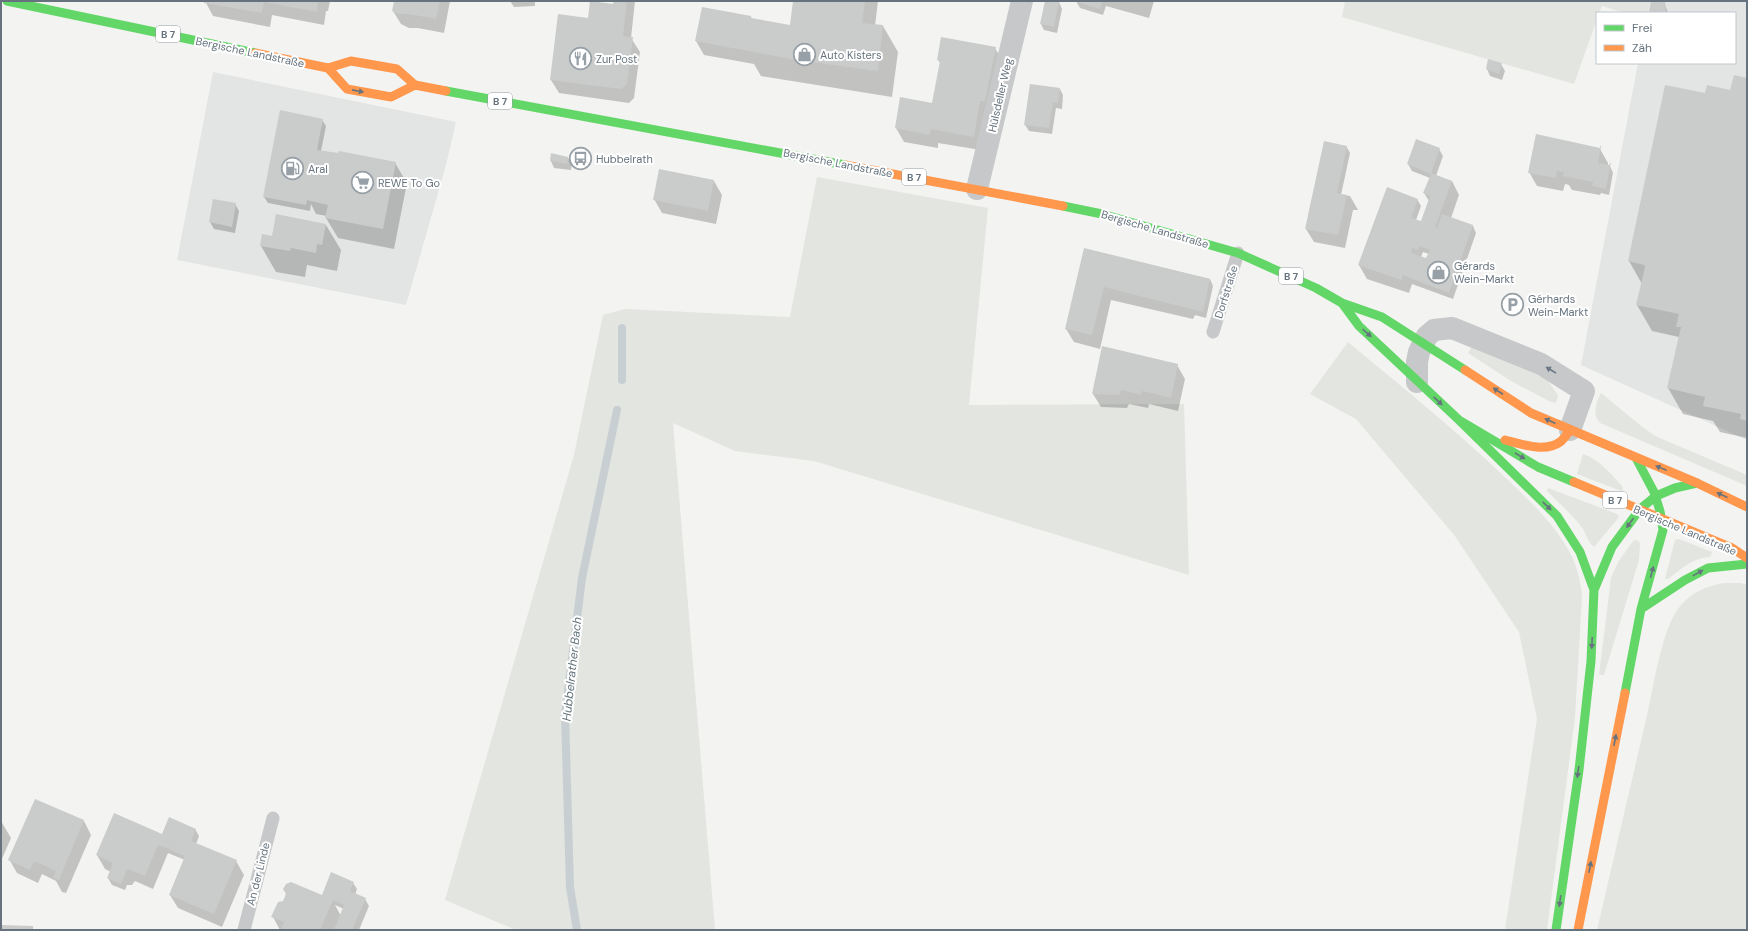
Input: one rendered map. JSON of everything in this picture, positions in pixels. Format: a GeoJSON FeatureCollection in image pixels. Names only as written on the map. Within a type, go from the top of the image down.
{"type":"FeatureCollection","features":[{"type":"Feature","properties":{"kind":"main road","name":"Bergische Landstraße"},"geometry":{"type":"LineString","coordinates":[[7,1],[328,68],[351,61],[397,69],[415,85],[977,188],[1102,214],[1165,230],[1238,253],[1303,281],[1342,303],[1382,317],[1531,412],[1570,430],[1697,483],[1747,507]]}},
{"type":"Feature","properties":{"kind":"main road"},"geometry":{"type":"LineString","coordinates":[[328,68],[347,89],[391,97],[415,85]]}},
{"type":"Feature","properties":{"kind":"main road","name":"Bergische Landstraße"},"geometry":{"type":"LineString","coordinates":[[1342,303],[1359,326],[1459,420],[1538,467],[1732,548],[1747,558]]}},
{"type":"Feature","properties":{"kind":"main road"},"geometry":{"type":"LineString","coordinates":[[1459,420],[1557,516],[1571,534],[1582,553],[1594,590]]}},
{"type":"Feature","properties":{"kind":"main road"},"geometry":{"type":"LineString","coordinates":[[1486,436],[1530,446],[1546,446],[1560,442],[1570,430]]}},
{"type":"Feature","properties":{"kind":"main road"},"geometry":{"type":"LineString","coordinates":[[1578,930],[1641,609],[1663,530],[1663,519],[1656,496],[1646,474],[1636,458]]}},
{"type":"Feature","properties":{"kind":"main road"},"geometry":{"type":"LineString","coordinates":[[1556,930],[1579,770],[1591,660],[1594,590],[1612,547],[1640,510],[1656,496],[1675,488],[1697,483]]}},
{"type":"Feature","properties":{"kind":"main road"},"geometry":{"type":"LineString","coordinates":[[1641,609],[1686,580],[1708,568],[1747,564]]}},
{"type":"Feature","properties":{"kind":"street","name":"Hülsdeller Weg"},"geometry":{"type":"LineString","coordinates":[[977,188],[1022,1]]}},
{"type":"Feature","properties":{"kind":"street"},"geometry":{"type":"LineString","coordinates":[[1417,382],[1417,362],[1423,342],[1434,330],[1452,328],[1549,369],[1584,391],[1570,430]]}},
{"type":"Feature","properties":{"kind":"lane","name":"Dorfstraße"},"geometry":{"type":"LineString","coordinates":[[1213,332],[1238,253]]}},
{"type":"Feature","properties":{"kind":"lane","name":"An der Linde"},"geometry":{"type":"LineString","coordinates":[[244,930],[273,818]]}},
{"type":"Feature","properties":{"kind":"shaded area"},"geometry":{"type":"Polygon","coordinates":[[[1345,1],[1650,1],[1648,12],[1621,12],[1602,6],[1599,12],[1596,12],[1596,22],[1574,84],[1342,17],[1345,1]]]}},
{"type":"Feature","properties":{"kind":"shaded area"},"geometry":{"type":"Polygon","coordinates":[[[1650,1],[1747,1],[1747,440],[1581,365],[1638,64],[1736,64],[1736,12],[1648,12],[1650,1]]]}},
{"type":"Feature","properties":{"kind":"shaded area"},"geometry":{"type":"Polygon","coordinates":[[[213,72],[456,122],[446,165],[406,305],[177,260],[213,72]]]}},
{"type":"Feature","properties":{"kind":"shaded area"},"geometry":{"type":"Polygon","coordinates":[[[817,177],[988,208],[969,405],[1184,404],[1189,575],[814,461],[735,451],[673,423],[715,930],[516,930],[445,900],[574,455],[603,315],[625,309],[790,317],[817,177]]]}},
{"type":"Feature","properties":{"kind":"shaded area"},"geometry":{"type":"Polygon","coordinates":[[[1348,342],[1450,427],[1526,498],[1557,533],[1570,553],[1577,569],[1582,597],[1575,717],[1547,930],[1505,930],[1537,719],[1519,632],[1455,536],[1356,419],[1310,394],[1348,342]]]}},
{"type":"Feature","properties":{"kind":"shaded area"},"geometry":{"type":"Polygon","coordinates":[[[1472,346],[1531,371],[1548,381],[1558,395],[1557,401],[1555,403],[1549,401],[1511,381],[1468,353],[1472,346]]]}},
{"type":"Feature","properties":{"kind":"shaded area"},"geometry":{"type":"Polygon","coordinates":[[[1601,393],[1655,436],[1747,475],[1747,486],[1600,423],[1595,412],[1596,404],[1601,393]]]}},
{"type":"Feature","properties":{"kind":"shaded area"},"geometry":{"type":"Polygon","coordinates":[[[1583,454],[1595,460],[1604,467],[1622,486],[1623,490],[1621,491],[1577,474],[1583,454]]]}},
{"type":"Feature","properties":{"kind":"shaded area"},"geometry":{"type":"Polygon","coordinates":[[[1548,488],[1617,514],[1619,517],[1594,547],[1579,524],[1547,491],[1548,488]]]}},
{"type":"Feature","properties":{"kind":"shaded area"},"geometry":{"type":"Polygon","coordinates":[[[1679,539],[1712,552],[1710,557],[1698,559],[1682,568],[1668,579],[1665,579],[1675,540],[1679,539]]]}},
{"type":"Feature","properties":{"kind":"shaded area"},"geometry":{"type":"Polygon","coordinates":[[[1634,540],[1637,540],[1640,543],[1639,560],[1604,675],[1599,675],[1611,578],[1618,562],[1634,540]]]}},
{"type":"Feature","properties":{"kind":"shaded area"},"geometry":{"type":"Polygon","coordinates":[[[1724,583],[1741,583],[1747,585],[1747,930],[1597,930],[1659,658],[1667,630],[1678,609],[1687,599],[1704,589],[1724,583]]]}},
{"type":"Feature","properties":{"kind":"building"},"geometry":{"type":"Polygon","coordinates":[[[204,1],[318,1],[317,12],[264,2],[262,13],[204,3],[204,1]]]}},
{"type":"Feature","properties":{"kind":"building"},"geometry":{"type":"Polygon","coordinates":[[[394,1],[440,1],[436,19],[409,14],[400,14],[392,11],[394,1]]]}},
{"type":"Feature","properties":{"kind":"building"},"geometry":{"type":"Polygon","coordinates":[[[590,1],[613,4],[614,1],[627,1],[623,36],[633,37],[627,84],[621,89],[550,80],[558,14],[588,18],[590,1]]]}},
{"type":"Feature","properties":{"kind":"building"},"geometry":{"type":"Polygon","coordinates":[[[793,1],[865,1],[862,23],[883,25],[878,71],[796,60],[695,41],[702,7],[790,25],[793,1]]]}},
{"type":"Feature","properties":{"kind":"building"},"geometry":{"type":"Polygon","coordinates":[[[1045,1],[1059,1],[1054,27],[1040,24],[1045,1]]]}},
{"type":"Feature","properties":{"kind":"building"},"geometry":{"type":"Polygon","coordinates":[[[1073,1],[1102,1],[1100,9],[1073,1]]]}},
{"type":"Feature","properties":{"kind":"building"},"geometry":{"type":"Polygon","coordinates":[[[1651,1],[1665,1],[1666,12],[1649,12],[1651,1]]]}},
{"type":"Feature","properties":{"kind":"building"},"geometry":{"type":"Polygon","coordinates":[[[941,37],[996,47],[985,101],[980,101],[974,137],[931,129],[930,135],[895,128],[900,97],[932,103],[940,61],[937,60],[941,37]]]}},
{"type":"Feature","properties":{"kind":"building"},"geometry":{"type":"Polygon","coordinates":[[[1488,59],[1502,63],[1499,74],[1486,69],[1488,59]]]}},
{"type":"Feature","properties":{"kind":"building"},"geometry":{"type":"Polygon","coordinates":[[[1734,75],[1747,78],[1747,421],[1740,419],[1741,414],[1703,406],[1705,397],[1667,388],[1681,327],[1676,327],[1679,314],[1636,305],[1645,267],[1644,265],[1628,261],[1665,85],[1705,93],[1707,85],[1730,90],[1734,75]]]}},
{"type":"Feature","properties":{"kind":"building"},"geometry":{"type":"Polygon","coordinates":[[[1030,84],[1060,88],[1058,103],[1053,102],[1049,128],[1024,125],[1030,84]]]}},
{"type":"Feature","properties":{"kind":"building"},"geometry":{"type":"Polygon","coordinates":[[[280,110],[323,119],[317,150],[338,153],[339,151],[396,162],[383,229],[325,218],[328,205],[307,200],[306,205],[263,197],[280,110]]]}},
{"type":"Feature","properties":{"kind":"building"},"geometry":{"type":"Polygon","coordinates":[[[1536,134],[1600,148],[1601,146],[1598,163],[1609,165],[1611,162],[1606,189],[1592,186],[1593,182],[1563,176],[1564,172],[1557,171],[1556,178],[1528,173],[1536,134]]]}},
{"type":"Feature","properties":{"kind":"building"},"geometry":{"type":"Polygon","coordinates":[[[1416,139],[1440,148],[1431,173],[1452,181],[1435,227],[1437,228],[1442,214],[1473,225],[1449,293],[1403,275],[1401,280],[1358,265],[1387,187],[1418,199],[1411,218],[1421,221],[1430,196],[1423,193],[1431,174],[1407,164],[1416,139]],[[1419,246],[1418,250],[1412,248],[1411,253],[1426,258],[1430,250],[1419,246]]]}},
{"type":"Feature","properties":{"kind":"building"},"geometry":{"type":"Polygon","coordinates":[[[1324,141],[1347,146],[1337,193],[1347,195],[1338,235],[1305,229],[1324,141]]]}},
{"type":"Feature","properties":{"kind":"building"},"geometry":{"type":"Polygon","coordinates":[[[551,153],[568,157],[567,164],[550,161],[551,153]]]}},
{"type":"Feature","properties":{"kind":"building"},"geometry":{"type":"Polygon","coordinates":[[[659,169],[714,180],[708,211],[653,200],[659,169]]]}},
{"type":"Feature","properties":{"kind":"building"},"geometry":{"type":"Polygon","coordinates":[[[213,199],[236,203],[232,227],[209,222],[213,199]]]}},
{"type":"Feature","properties":{"kind":"building"},"geometry":{"type":"Polygon","coordinates":[[[276,214],[326,224],[322,245],[317,244],[316,253],[291,248],[290,251],[260,246],[262,234],[272,236],[276,214]]]}},
{"type":"Feature","properties":{"kind":"building"},"geometry":{"type":"Polygon","coordinates":[[[1084,248],[1210,279],[1203,312],[1104,287],[1092,335],[1065,329],[1084,248]]]}},
{"type":"Feature","properties":{"kind":"building"},"geometry":{"type":"Polygon","coordinates":[[[1102,346],[1178,364],[1171,398],[1142,391],[1141,395],[1121,390],[1120,395],[1092,394],[1102,346]]]}},
{"type":"Feature","properties":{"kind":"building"},"geometry":{"type":"Polygon","coordinates":[[[35,799],[84,820],[59,880],[53,878],[56,871],[34,861],[30,870],[8,860],[35,799]]]}},
{"type":"Feature","properties":{"kind":"building"},"geometry":{"type":"Polygon","coordinates":[[[114,813],[162,834],[169,817],[196,829],[191,841],[237,860],[214,914],[169,895],[185,856],[170,850],[174,839],[170,849],[158,845],[145,876],[127,869],[121,884],[107,878],[113,863],[96,855],[114,813]]]}},
{"type":"Feature","properties":{"kind":"building"},"geometry":{"type":"Polygon","coordinates":[[[331,872],[354,882],[350,891],[366,898],[352,930],[334,930],[344,905],[333,900],[320,930],[281,930],[284,922],[271,917],[278,902],[283,901],[286,894],[283,889],[286,884],[291,882],[322,895],[331,872]]]}},
{"type":"Feature","properties":{"kind":"building"},"geometry":{"type":"Polygon","coordinates":[[[1,925],[33,926],[33,930],[1,930],[1,925]]]}},
{"type":"Feature","properties":{"kind":"waterway","name":"Hubbelrather Bach"},"geometry":{"type":"LineString","coordinates":[[622,328],[622,380]]}},
{"type":"Feature","properties":{"kind":"waterway","name":"Hubbelrather Bach"},"geometry":{"type":"LineString","coordinates":[[577,930],[570,887],[565,715],[582,578],[617,410]]}},
{"type":"Feature","properties":{"kind":"traffic: fast"},"geometry":{"type":"LineString","coordinates":[[7,1],[255,53]]}},
{"type":"Feature","properties":{"kind":"traffic: fast"},"geometry":{"type":"LineString","coordinates":[[446,91],[845,165]]}},
{"type":"Feature","properties":{"kind":"traffic: fast"},"geometry":{"type":"LineString","coordinates":[[1063,206],[1102,214],[1238,253],[1316,288],[1342,303],[1382,317],[1465,370]]}},
{"type":"Feature","properties":{"kind":"traffic: fast"},"geometry":{"type":"LineString","coordinates":[[1342,303],[1359,326],[1459,420],[1538,467],[1574,482]]}},
{"type":"Feature","properties":{"kind":"traffic: fast"},"geometry":{"type":"LineString","coordinates":[[1459,420],[1557,516],[1580,552],[1594,590]]}},
{"type":"Feature","properties":{"kind":"traffic: fast"},"geometry":{"type":"LineString","coordinates":[[1625,693],[1641,609],[1663,530],[1660,511],[1654,492],[1636,458]]}},
{"type":"Feature","properties":{"kind":"traffic: fast"},"geometry":{"type":"LineString","coordinates":[[1556,930],[1579,770],[1591,661],[1594,590],[1612,547],[1640,509],[1656,496],[1675,488],[1697,483]]}},
{"type":"Feature","properties":{"kind":"traffic: fast"},"geometry":{"type":"LineString","coordinates":[[1641,609],[1685,580],[1708,568],[1747,564]]}},
{"type":"Feature","properties":{"kind":"traffic: slow"},"geometry":{"type":"LineString","coordinates":[[255,53],[328,68],[351,61],[397,69],[415,85],[446,91]]}},
{"type":"Feature","properties":{"kind":"traffic: slow"},"geometry":{"type":"LineString","coordinates":[[328,68],[347,89],[391,97],[415,85]]}},
{"type":"Feature","properties":{"kind":"traffic: slow"},"geometry":{"type":"LineString","coordinates":[[845,165],[1063,206]]}},
{"type":"Feature","properties":{"kind":"traffic: slow"},"geometry":{"type":"LineString","coordinates":[[1465,370],[1531,413],[1697,483],[1747,507]]}},
{"type":"Feature","properties":{"kind":"traffic: slow"},"geometry":{"type":"LineString","coordinates":[[1505,440],[1533,447],[1547,447],[1560,442],[1570,430]]}},
{"type":"Feature","properties":{"kind":"traffic: slow"},"geometry":{"type":"LineString","coordinates":[[1574,482],[1732,548],[1747,558]]}},
{"type":"Feature","properties":{"kind":"traffic: slow"},"geometry":{"type":"LineString","coordinates":[[1578,930],[1625,693]]}},
{"type":"Feature","properties":{"kind":"place","name":"Auto Kisters"},"geometry":{"type":"Point","coordinates":[805,55]}},
{"type":"Feature","properties":{"kind":"place","name":"Zur Post"},"geometry":{"type":"Point","coordinates":[580,59]}},
{"type":"Feature","properties":{"kind":"place","name":"Hubbelrath"},"geometry":{"type":"Point","coordinates":[580,159]}},
{"type":"Feature","properties":{"kind":"place","name":"Aral"},"geometry":{"type":"Point","coordinates":[292,169]}},
{"type":"Feature","properties":{"kind":"place","name":"REWE To Go"},"geometry":{"type":"Point","coordinates":[362,183]}},
{"type":"Feature","properties":{"kind":"place","name":"Gérards Wein-Markt"},"geometry":{"type":"Point","coordinates":[1439,272]}},
{"type":"Feature","properties":{"kind":"place","name":"Gérhards Wein-Markt"},"geometry":{"type":"Point","coordinates":[1513,305]}}]}
